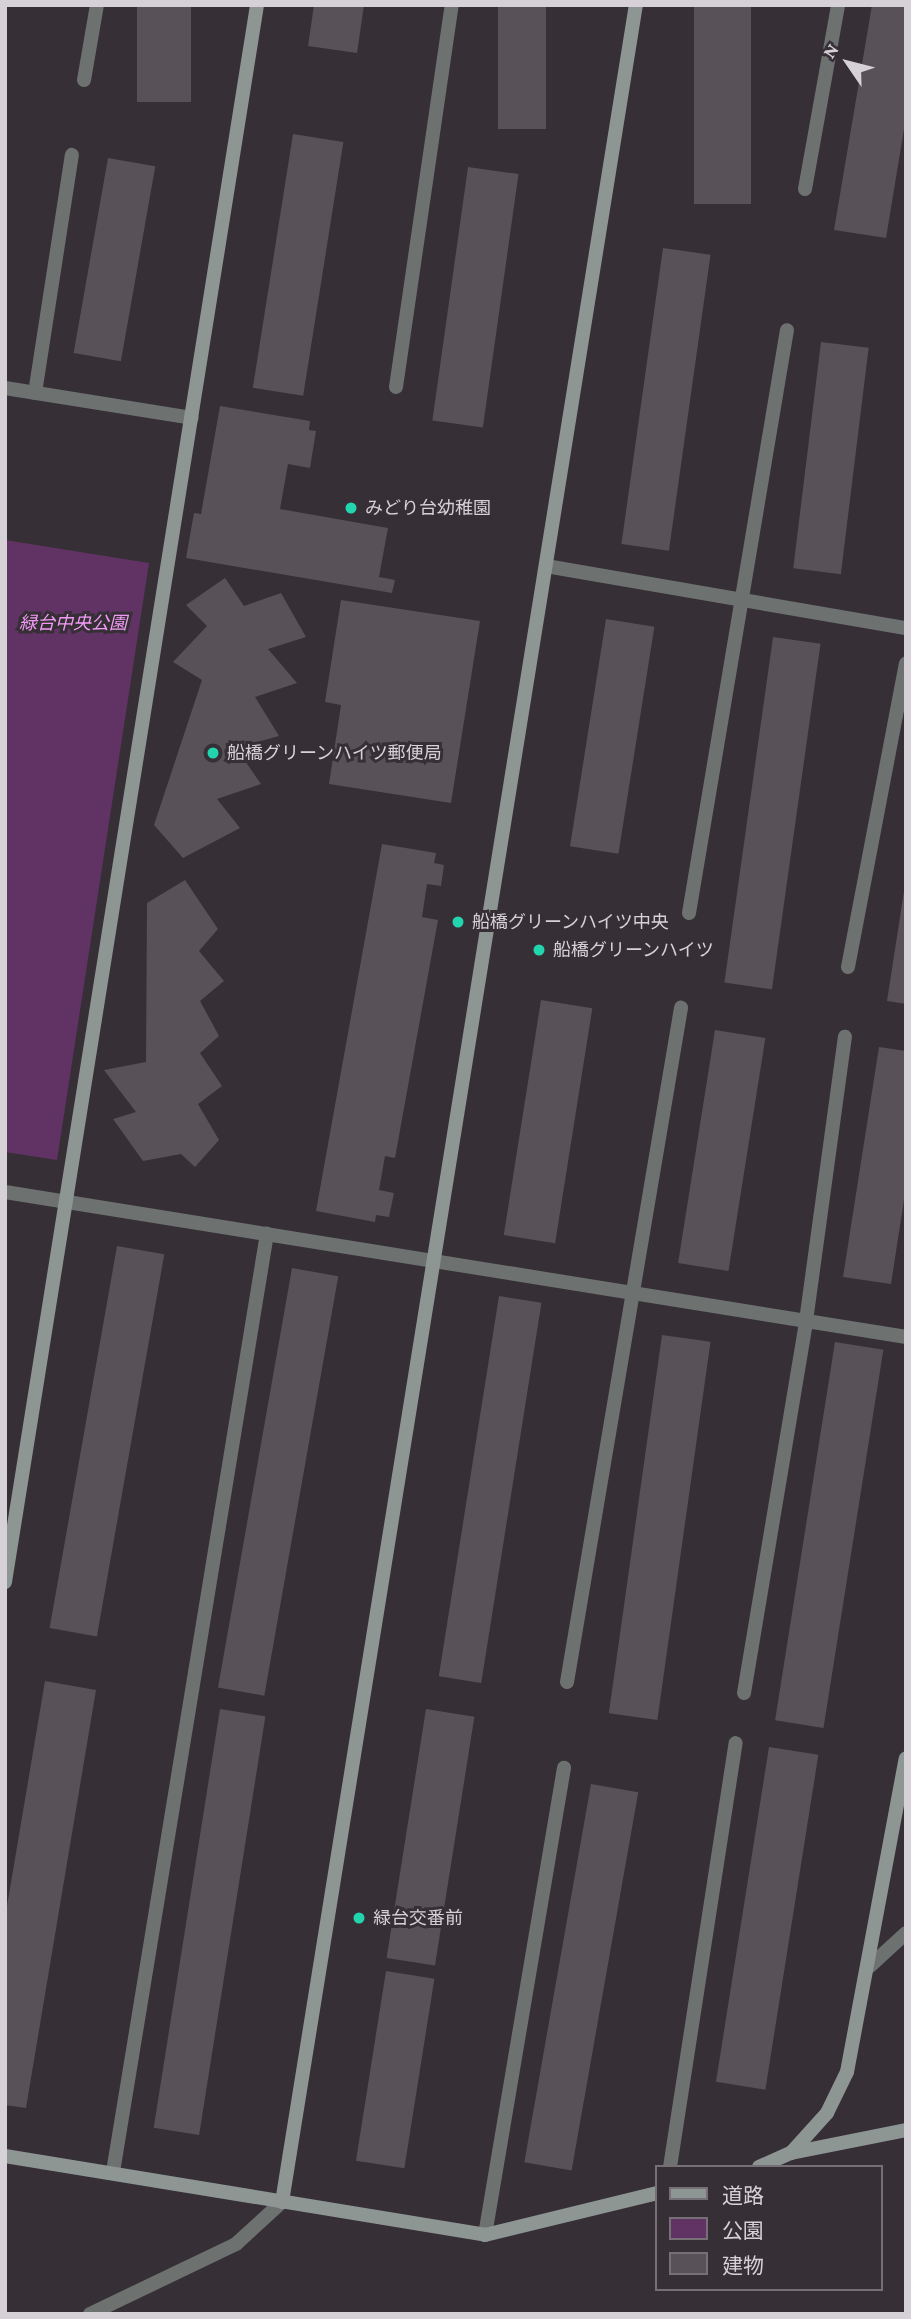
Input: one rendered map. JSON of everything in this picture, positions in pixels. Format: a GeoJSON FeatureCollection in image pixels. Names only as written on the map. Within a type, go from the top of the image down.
{"type":"FeatureCollection","features":[{"type":"Feature","properties":{"kind":"street"},"geometry":{"type":"LineString","coordinates":[[85,80],[97,5]]}},
{"type":"Feature","properties":{"kind":"street"},"geometry":{"type":"LineString","coordinates":[[5,1582],[257,5]]}},
{"type":"Feature","properties":{"kind":"street"},"geometry":{"type":"LineString","coordinates":[[396,387],[452,5]]}},
{"type":"Feature","properties":{"kind":"street"},"geometry":{"type":"LineString","coordinates":[[90,2314],[236,2244],[282,2202],[636,5]]}},
{"type":"Feature","properties":{"kind":"street"},"geometry":{"type":"LineString","coordinates":[[805,189],[838,5]]}},
{"type":"Feature","properties":{"kind":"street"},"geometry":{"type":"LineString","coordinates":[[35,393],[72,155]]}},
{"type":"Feature","properties":{"kind":"street"},"geometry":{"type":"LineString","coordinates":[[689,913],[787,330]]}},
{"type":"Feature","properties":{"kind":"street"},"geometry":{"type":"LineString","coordinates":[[5,388],[192,418]]}},
{"type":"Feature","properties":{"kind":"street"},"geometry":{"type":"LineString","coordinates":[[546,566],[906,628]]}},
{"type":"Feature","properties":{"kind":"street"},"geometry":{"type":"LineString","coordinates":[[848,967],[906,663]]}},
{"type":"Feature","properties":{"kind":"street"},"geometry":{"type":"LineString","coordinates":[[567,1682],[681,1008]]}},
{"type":"Feature","properties":{"kind":"street"},"geometry":{"type":"LineString","coordinates":[[744,1693],[806,1321],[845,1037]]}},
{"type":"Feature","properties":{"kind":"street"},"geometry":{"type":"LineString","coordinates":[[5,1192],[906,1337]]}},
{"type":"Feature","properties":{"kind":"street"},"geometry":{"type":"LineString","coordinates":[[113,2172],[267,1234]]}},
{"type":"Feature","properties":{"kind":"street"},"geometry":{"type":"LineString","coordinates":[[670,2165],[736,1743]]}},
{"type":"Feature","properties":{"kind":"street"},"geometry":{"type":"LineString","coordinates":[[791,2153],[827,2113],[847,2072],[870,1966],[906,1758]]}},
{"type":"Feature","properties":{"kind":"street"},"geometry":{"type":"LineString","coordinates":[[485,2235],[564,1768]]}},
{"type":"Feature","properties":{"kind":"street"},"geometry":{"type":"LineString","coordinates":[[870,1966],[906,1933]]}},
{"type":"Feature","properties":{"kind":"street"},"geometry":{"type":"LineString","coordinates":[[764,2165],[791,2153],[906,2130]]}},
{"type":"Feature","properties":{"kind":"street"},"geometry":{"type":"LineString","coordinates":[[5,2156],[485,2235],[656,2193]]}},
{"type":"Feature","properties":{"kind":"green space","name":"緑台中央公園"},"geometry":{"type":"Polygon","coordinates":[[[5,540],[149,563],[57,1160],[5,1152],[5,540]]]}},
{"type":"Feature","properties":{"kind":"building"},"geometry":{"type":"Polygon","coordinates":[[[137,5],[191,5],[191,102],[137,102],[137,5]]]}},
{"type":"Feature","properties":{"kind":"building"},"geometry":{"type":"Polygon","coordinates":[[[314,5],[364,5],[357,53],[308,46],[314,5]]]}},
{"type":"Feature","properties":{"kind":"building"},"geometry":{"type":"Polygon","coordinates":[[[498,5],[546,5],[546,129],[498,129],[498,5]]]}},
{"type":"Feature","properties":{"kind":"building"},"geometry":{"type":"Polygon","coordinates":[[[694,5],[751,5],[751,204],[694,204],[694,5]]]}},
{"type":"Feature","properties":{"kind":"building"},"geometry":{"type":"Polygon","coordinates":[[[872,5],[906,5],[906,117],[886,238],[834,230],[872,5]]]}},
{"type":"Feature","properties":{"kind":"building"},"geometry":{"type":"Polygon","coordinates":[[[293,134],[343,142],[303,396],[253,388],[293,134]]]}},
{"type":"Feature","properties":{"kind":"building"},"geometry":{"type":"Polygon","coordinates":[[[108,158],[155,166],[121,361],[74,353],[108,158]]]}},
{"type":"Feature","properties":{"kind":"building"},"geometry":{"type":"Polygon","coordinates":[[[468,167],[519,174],[483,428],[432,421],[468,167]]]}},
{"type":"Feature","properties":{"kind":"building"},"geometry":{"type":"Polygon","coordinates":[[[663,248],[711,255],[669,551],[621,544],[663,248]]]}},
{"type":"Feature","properties":{"kind":"building"},"geometry":{"type":"Polygon","coordinates":[[[821,342],[869,348],[841,574],[793,568],[821,342]]]}},
{"type":"Feature","properties":{"kind":"building"},"geometry":{"type":"Polygon","coordinates":[[[220,406],[310,421],[309,430],[316,431],[310,468],[288,464],[280,509],[388,528],[379,577],[395,580],[392,593],[186,558],[194,513],[201,514],[220,406]]]}},
{"type":"Feature","properties":{"kind":"building"},"geometry":{"type":"Polygon","coordinates":[[[225,578],[244,606],[281,593],[306,637],[268,649],[297,683],[255,697],[279,736],[236,748],[261,784],[217,799],[240,828],[183,858],[154,825],[202,680],[173,662],[207,626],[186,605],[225,578]]]}},
{"type":"Feature","properties":{"kind":"building"},"geometry":{"type":"Polygon","coordinates":[[[341,600],[480,621],[451,803],[329,784],[341,705],[325,702],[341,600]]]}},
{"type":"Feature","properties":{"kind":"building"},"geometry":{"type":"Polygon","coordinates":[[[606,619],[654,627],[618,854],[570,846],[606,619]]]}},
{"type":"Feature","properties":{"kind":"building"},"geometry":{"type":"Polygon","coordinates":[[[773,637],[821,644],[772,989],[724,983],[773,637]]]}},
{"type":"Feature","properties":{"kind":"building"},"geometry":{"type":"Polygon","coordinates":[[[382,844],[436,853],[434,863],[444,865],[441,886],[427,884],[422,917],[438,920],[395,1158],[385,1156],[379,1190],[394,1193],[389,1217],[376,1215],[375,1222],[316,1211],[382,844]]]}},
{"type":"Feature","properties":{"kind":"building"},"geometry":{"type":"Polygon","coordinates":[[[185,880],[218,929],[199,951],[224,981],[200,1001],[219,1036],[200,1053],[222,1086],[198,1104],[219,1140],[195,1167],[181,1154],[143,1161],[113,1119],[136,1112],[104,1070],[146,1062],[147,903],[185,880]]]}},
{"type":"Feature","properties":{"kind":"building"},"geometry":{"type":"Polygon","coordinates":[[[906,891],[906,1004],[887,1001],[906,891]]]}},
{"type":"Feature","properties":{"kind":"building"},"geometry":{"type":"Polygon","coordinates":[[[541,1000],[592,1008],[555,1243],[504,1235],[541,1000]]]}},
{"type":"Feature","properties":{"kind":"building"},"geometry":{"type":"Polygon","coordinates":[[[715,1030],[765,1038],[728,1271],[678,1263],[715,1030]]]}},
{"type":"Feature","properties":{"kind":"building"},"geometry":{"type":"Polygon","coordinates":[[[879,1047],[906,1051],[906,1187],[891,1284],[843,1277],[879,1047]]]}},
{"type":"Feature","properties":{"kind":"building"},"geometry":{"type":"Polygon","coordinates":[[[117,1246],[164,1254],[97,1636],[50,1628],[117,1246]]]}},
{"type":"Feature","properties":{"kind":"building"},"geometry":{"type":"Polygon","coordinates":[[[292,1268],[338,1276],[264,1696],[218,1688],[292,1268]]]}},
{"type":"Feature","properties":{"kind":"building"},"geometry":{"type":"Polygon","coordinates":[[[499,1296],[541,1303],[481,1683],[439,1676],[499,1296]]]}},
{"type":"Feature","properties":{"kind":"building"},"geometry":{"type":"Polygon","coordinates":[[[662,1335],[711,1342],[657,1720],[609,1713],[662,1335]]]}},
{"type":"Feature","properties":{"kind":"building"},"geometry":{"type":"Polygon","coordinates":[[[835,1342],[883,1350],[823,1728],[775,1720],[835,1342]]]}},
{"type":"Feature","properties":{"kind":"building"},"geometry":{"type":"Polygon","coordinates":[[[45,1681],[96,1690],[26,2108],[5,2105],[5,1918],[45,1681]]]}},
{"type":"Feature","properties":{"kind":"building"},"geometry":{"type":"Polygon","coordinates":[[[220,1709],[265,1716],[199,2135],[154,2128],[220,1709]]]}},
{"type":"Feature","properties":{"kind":"building"},"geometry":{"type":"Polygon","coordinates":[[[426,1709],[474,1717],[435,1966],[387,1958],[426,1709]]]}},
{"type":"Feature","properties":{"kind":"building"},"geometry":{"type":"Polygon","coordinates":[[[769,1747],[818,1755],[765,2090],[716,2082],[769,1747]]]}},
{"type":"Feature","properties":{"kind":"building"},"geometry":{"type":"Polygon","coordinates":[[[591,1784],[638,1792],[572,2171],[524,2162],[591,1784]]]}},
{"type":"Feature","properties":{"kind":"building"},"geometry":{"type":"Polygon","coordinates":[[[386,1971],[434,1979],[404,2168],[356,2161],[386,1971]]]}},
{"type":"Feature","properties":{"kind":"place","name":"みどり台幼稚園"},"geometry":{"type":"Point","coordinates":[351,508]}},
{"type":"Feature","properties":{"kind":"place","name":"船橋グリーンハイツ郵便局"},"geometry":{"type":"Point","coordinates":[213,753]}},
{"type":"Feature","properties":{"kind":"place","name":"船橋グリーンハイツ中央"},"geometry":{"type":"Point","coordinates":[458,922]}},
{"type":"Feature","properties":{"kind":"place","name":"船橋グリーンハイツ"},"geometry":{"type":"Point","coordinates":[539,950]}},
{"type":"Feature","properties":{"kind":"place","name":"緑台交番前"},"geometry":{"type":"Point","coordinates":[359,1918]}}]}
